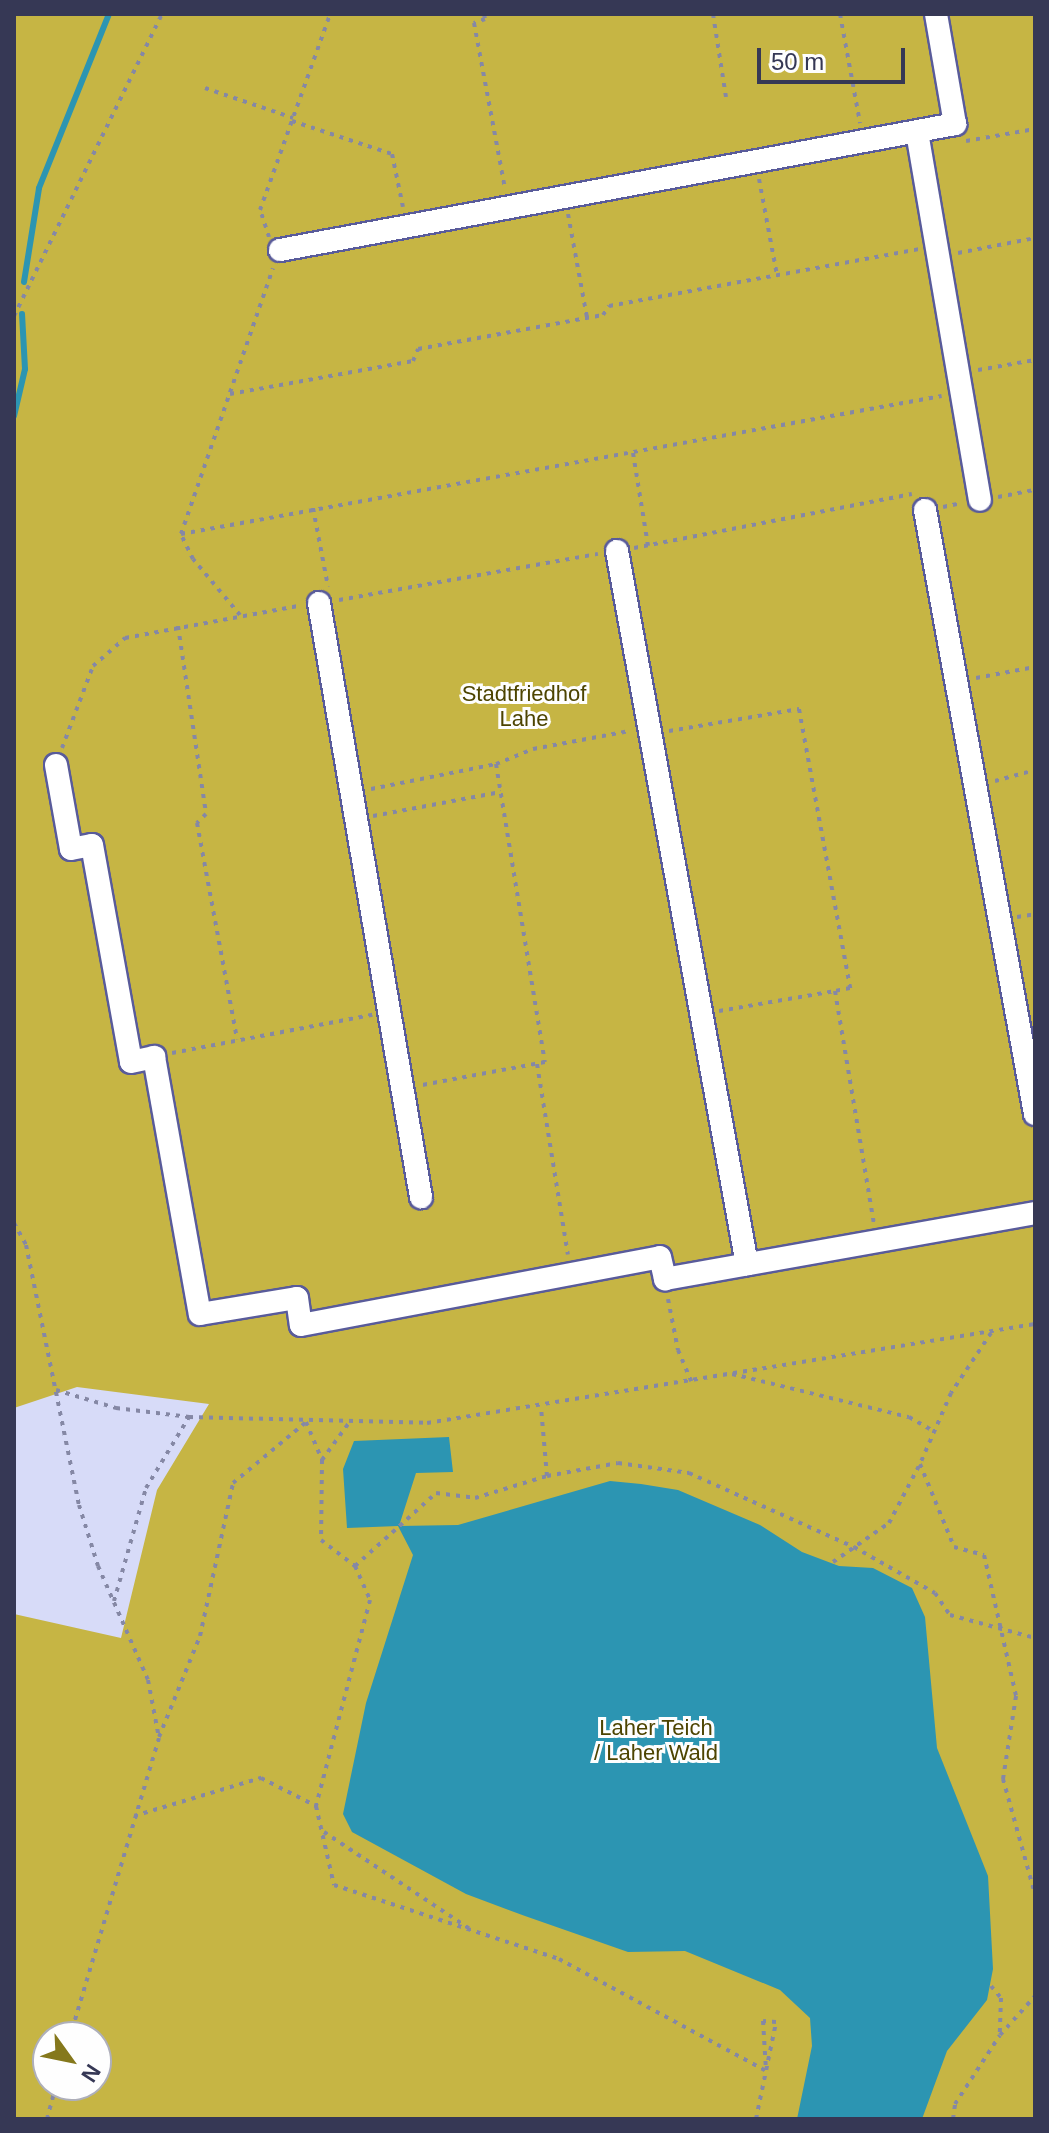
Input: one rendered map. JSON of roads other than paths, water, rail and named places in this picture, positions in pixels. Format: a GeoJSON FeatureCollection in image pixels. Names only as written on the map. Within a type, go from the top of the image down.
{"type":"FeatureCollection","features":[{"type":"Feature","properties":{"kind":"lane"},"geometry":{"type":"LineString","coordinates":[[280,250],[863,141],[917,132],[957,134],[936,14]]}},
{"type":"Feature","properties":{"kind":"lane"},"geometry":{"type":"LineString","coordinates":[[917,132],[935,252],[980,500]]}},
{"type":"Feature","properties":{"kind":"lane"},"geometry":{"type":"LineString","coordinates":[[925,510],[1035,1114]]}},
{"type":"Feature","properties":{"kind":"lane"},"geometry":{"type":"LineString","coordinates":[[617,551],[747,1264]]}},
{"type":"Feature","properties":{"kind":"lane"},"geometry":{"type":"LineString","coordinates":[[319,603],[386,1012],[421,1197]]}},
{"type":"Feature","properties":{"kind":"lane"},"geometry":{"type":"LineString","coordinates":[[56,765],[71,849],[92,845],[131,1062],[154,1057],[200,1314],[297,1298],[301,1325],[660,1257],[665,1279],[1035,1213]]}},
{"type":"Feature","properties":{"kind":"water"},"geometry":{"type":"Polygon","coordinates":[[[449,1437],[453,1472],[416,1473],[399,1526],[458,1525],[610,1481],[641,1484],[678,1490],[760,1525],[802,1552],[839,1566],[873,1568],[912,1588],[925,1617],[937,1748],[988,1876],[993,1969],[987,2000],[947,2051],[922,2119],[797,2119],[812,2046],[810,2018],[780,1990],[685,1951],[628,1952],[525,1916],[466,1894],[352,1832],[343,1814],[366,1703],[413,1555],[398,1526],[347,1528],[343,1469],[354,1441],[449,1437]]]}},
{"type":"Feature","properties":{"kind":"waterway"},"geometry":{"type":"LineString","coordinates":[[24,282],[39,188],[109,14]]}},
{"type":"Feature","properties":{"kind":"waterway"},"geometry":{"type":"LineString","coordinates":[[14,416],[25,369],[22,314]]}},
{"type":"Feature","properties":{"kind":"park label","name":"Stadtfriedhof Lahe"},"geometry":{"type":"Point","coordinates":[524,706]}},
{"type":"Feature","properties":{"kind":"park label","name":"Laher Teich / Laher Wald"},"geometry":{"type":"Point","coordinates":[656,1740]}}]}
